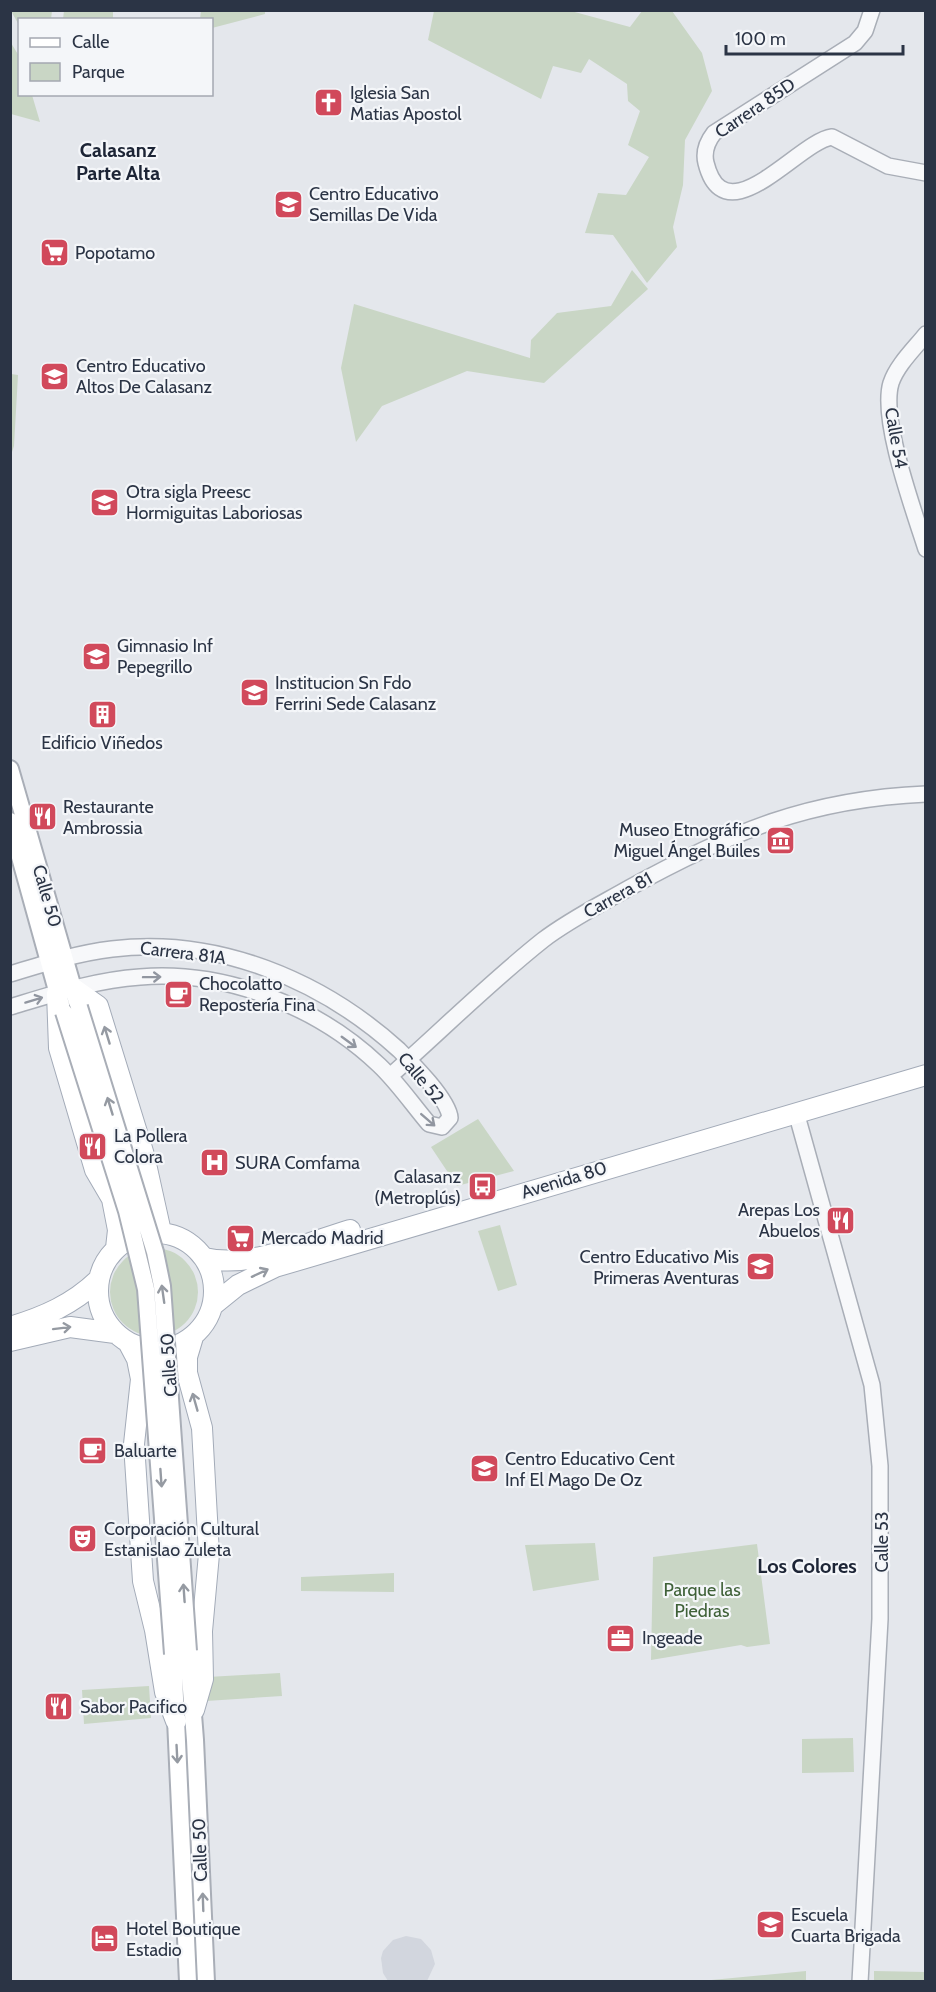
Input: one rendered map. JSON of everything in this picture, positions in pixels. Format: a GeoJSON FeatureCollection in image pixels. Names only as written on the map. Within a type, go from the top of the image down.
{"type":"FeatureCollection","features":[{"type":"Feature","properties":{"kind":"main road","name":"Calle 50"},"geometry":{"type":"LineString","coordinates":[[10,769],[68,1000],[155,1252],[162,1286],[181,1652],[176,1721],[188,1982]]}},
{"type":"Feature","properties":{"kind":"main road","name":"Calle 50"},"geometry":{"type":"LineString","coordinates":[[10,821],[57,961]]}},
{"type":"Feature","properties":{"kind":"main road"},"geometry":{"type":"LineString","coordinates":[[116,1248],[118,1230],[112,1199],[95,1170],[59,1048],[68,1000],[98,1006],[144,1155],[161,1232]]}},
{"type":"Feature","properties":{"kind":"main road","name":"Avenida 80"},"geometry":{"type":"LineString","coordinates":[[204,1258],[218,1261],[252,1258],[926,1061]]}},
{"type":"Feature","properties":{"kind":"main road","name":"Avenida 80"},"geometry":{"type":"LineString","coordinates":[[212,1306],[249,1278],[275,1267],[926,1075]]}},
{"type":"Feature","properties":{"kind":"main road"},"geometry":{"type":"LineString","coordinates":[[10,1341],[70,1327],[122,1337],[150,1349],[161,1349],[183,1343],[193,1337],[208,1318],[214,1290],[212,1273],[204,1258],[186,1240],[161,1232],[145,1233],[129,1239],[116,1248],[102,1268],[98,1280],[100,1309],[122,1337],[136,1359],[141,1379],[134,1444],[143,1581],[165,1692],[176,1721]]}},
{"type":"Feature","properties":{"kind":"main road"},"geometry":{"type":"LineString","coordinates":[[10,1327],[60,1309],[84,1294],[98,1280]]}},
{"type":"Feature","properties":{"kind":"main road"},"geometry":{"type":"LineString","coordinates":[[193,1337],[187,1357],[187,1373],[202,1428],[209,1554],[203,1620],[203,1679],[194,1710]]}},
{"type":"Feature","properties":{"kind":"main road","name":"Calle 50"},"geometry":{"type":"LineString","coordinates":[[181,1652],[194,1710],[206,1982]]}},
{"type":"Feature","properties":{"kind":"street","name":"Carrera 85D"},"geometry":{"type":"LineString","coordinates":[[872,10],[865,31],[855,43],[722,127],[709,140],[704,154],[711,176],[724,188],[746,191],[818,142],[832,137],[888,166],[926,173]]}},
{"type":"Feature","properties":{"kind":"street","name":"Calle 54"},"geometry":{"type":"LineString","coordinates":[[926,334],[896,371],[891,382],[889,399],[896,451],[926,549]]}},
{"type":"Feature","properties":{"kind":"street","name":"Carrera 81"},"geometry":{"type":"LineString","coordinates":[[390,1076],[544,940],[589,911],[685,858],[715,843],[788,814],[873,797],[926,794]]}},
{"type":"Feature","properties":{"kind":"street","name":"Carrera 81A"},"geometry":{"type":"LineString","coordinates":[[10,974],[111,949],[135,947],[190,950],[267,968],[317,991]]}},
{"type":"Feature","properties":{"kind":"street","name":"Carrera 81A"},"geometry":{"type":"LineString","coordinates":[[10,1007],[68,1000],[139,977],[192,978],[244,988],[304,1013]]}},
{"type":"Feature","properties":{"kind":"street","name":"Calle 52"},"geometry":{"type":"LineString","coordinates":[[304,1013],[366,1054],[390,1076],[429,1124],[442,1127],[447,1124],[450,1114],[445,1104],[409,1060],[374,1029],[317,991]]}},
{"type":"Feature","properties":{"kind":"street","name":"Calle 53"},"geometry":{"type":"LineString","coordinates":[[796,1112],[866,1359],[872,1385],[880,1455],[882,1504],[880,1619],[860,1982]]}},
{"type":"Feature","properties":{"kind":"shaded area"},"geometry":{"type":"Polygon","coordinates":[[[406,1936],[421,1939],[431,1950],[435,1964],[427,1981],[388,1981],[383,1973],[381,1958],[383,1951],[393,1940],[406,1936]]]}},
{"type":"Feature","properties":{"kind":"green space"},"geometry":{"type":"Polygon","coordinates":[[[201,10],[265,11],[265,14],[213,28],[213,18],[200,18],[201,10]]]}},
{"type":"Feature","properties":{"kind":"green space"},"geometry":{"type":"Polygon","coordinates":[[[11,11],[52,11],[51,18],[18,18],[18,23],[11,11]]]}},
{"type":"Feature","properties":{"kind":"green space"},"geometry":{"type":"Polygon","coordinates":[[[64,11],[113,11],[113,18],[63,18],[64,11]]]}},
{"type":"Feature","properties":{"kind":"green space"},"geometry":{"type":"Polygon","coordinates":[[[434,11],[571,11],[630,27],[642,11],[672,11],[702,53],[712,91],[685,140],[683,185],[673,227],[677,247],[647,283],[613,235],[585,233],[598,193],[626,195],[649,157],[628,145],[640,111],[628,101],[627,84],[589,59],[581,73],[553,66],[541,99],[428,40],[434,11]]]}},
{"type":"Feature","properties":{"kind":"green space"},"geometry":{"type":"Polygon","coordinates":[[[11,43],[18,54],[18,96],[32,96],[40,122],[11,114],[11,43]]]}},
{"type":"Feature","properties":{"kind":"green space"},"geometry":{"type":"Polygon","coordinates":[[[632,270],[648,289],[544,383],[467,371],[382,406],[356,442],[341,368],[354,304],[530,358],[531,340],[557,313],[611,306],[632,270]]]}},
{"type":"Feature","properties":{"kind":"green space"},"geometry":{"type":"Polygon","coordinates":[[[11,374],[18,375],[14,446],[11,455],[11,374]]]}},
{"type":"Feature","properties":{"kind":"green space"},"geometry":{"type":"Polygon","coordinates":[[[478,1119],[514,1171],[457,1186],[431,1147],[478,1119]]]}},
{"type":"Feature","properties":{"kind":"green space"},"geometry":{"type":"Polygon","coordinates":[[[500,1225],[517,1285],[498,1291],[478,1231],[500,1225]]]}},
{"type":"Feature","properties":{"kind":"green space"},"geometry":{"type":"Polygon","coordinates":[[[154,1248],[171,1251],[185,1261],[195,1275],[198,1292],[195,1309],[185,1323],[171,1333],[154,1336],[137,1333],[123,1323],[113,1309],[110,1292],[113,1275],[123,1261],[137,1251],[154,1248]]]}},
{"type":"Feature","properties":{"kind":"green space"},"geometry":{"type":"Polygon","coordinates":[[[595,1543],[599,1580],[533,1591],[525,1545],[595,1543]]]}},
{"type":"Feature","properties":{"kind":"green space","name":"Parque las Piedras"},"geometry":{"type":"Polygon","coordinates":[[[757,1544],[770,1644],[747,1647],[741,1645],[651,1660],[653,1557],[757,1544]]]}},
{"type":"Feature","properties":{"kind":"green space"},"geometry":{"type":"Polygon","coordinates":[[[394,1573],[394,1592],[301,1591],[301,1577],[394,1573]]]}},
{"type":"Feature","properties":{"kind":"green space"},"geometry":{"type":"Polygon","coordinates":[[[280,1673],[282,1696],[191,1702],[190,1678],[280,1673]]]}},
{"type":"Feature","properties":{"kind":"green space"},"geometry":{"type":"Polygon","coordinates":[[[149,1686],[151,1718],[84,1724],[82,1690],[149,1686]]]}},
{"type":"Feature","properties":{"kind":"green space"},"geometry":{"type":"Polygon","coordinates":[[[853,1738],[854,1772],[802,1773],[802,1739],[853,1738]]]}},
{"type":"Feature","properties":{"kind":"green space"},"geometry":{"type":"Polygon","coordinates":[[[806,1971],[806,1981],[701,1981],[806,1971]]]}},
{"type":"Feature","properties":{"kind":"green space"},"geometry":{"type":"Polygon","coordinates":[[[874,1971],[925,1972],[925,1981],[874,1981],[874,1971]]]}},
{"type":"Feature","properties":{"kind":"place","name":"Iglesia San Matias Apostol"},"geometry":{"type":"Point","coordinates":[329,103]}},
{"type":"Feature","properties":{"kind":"place","name":"Centro Educativo Semillas De Vida"},"geometry":{"type":"Point","coordinates":[288,204]}},
{"type":"Feature","properties":{"kind":"place","name":"Popotamo"},"geometry":{"type":"Point","coordinates":[54,253]}},
{"type":"Feature","properties":{"kind":"place","name":"Centro Educativo Altos De Calasanz"},"geometry":{"type":"Point","coordinates":[55,376]}},
{"type":"Feature","properties":{"kind":"place","name":"Otra sigla Preesc Hormiguitas Laboriosas"},"geometry":{"type":"Point","coordinates":[105,502]}},
{"type":"Feature","properties":{"kind":"place","name":"Gimnasio Inf Pepegrillo"},"geometry":{"type":"Point","coordinates":[96,656]}},
{"type":"Feature","properties":{"kind":"place","name":"Institucion Sn Fdo Ferrini Sede Calasanz"},"geometry":{"type":"Point","coordinates":[254,693]}},
{"type":"Feature","properties":{"kind":"place","name":"Edificio Viñedos"},"geometry":{"type":"Point","coordinates":[102,714]}},
{"type":"Feature","properties":{"kind":"place","name":"Restaurante Ambrossia"},"geometry":{"type":"Point","coordinates":[42,817]}},
{"type":"Feature","properties":{"kind":"place","name":"Museo Etnográfico Miguel Ángel Builes"},"geometry":{"type":"Point","coordinates":[781,840]}},
{"type":"Feature","properties":{"kind":"place","name":"Chocolatto Repostería Fina"},"geometry":{"type":"Point","coordinates":[178,994]}},
{"type":"Feature","properties":{"kind":"place","name":"La Pollera Colora"},"geometry":{"type":"Point","coordinates":[93,1146]}},
{"type":"Feature","properties":{"kind":"place","name":"SURA Comfama"},"geometry":{"type":"Point","coordinates":[214,1163]}},
{"type":"Feature","properties":{"kind":"place","name":"Calasanz (Metroplús)"},"geometry":{"type":"Point","coordinates":[482,1187]}},
{"type":"Feature","properties":{"kind":"place","name":"Arepas Los Abuelos"},"geometry":{"type":"Point","coordinates":[841,1220]}},
{"type":"Feature","properties":{"kind":"place","name":"Mercado Madrid"},"geometry":{"type":"Point","coordinates":[240,1238]}},
{"type":"Feature","properties":{"kind":"place","name":"Centro Educativo Mis Primeras Aventuras"},"geometry":{"type":"Point","coordinates":[760,1267]}},
{"type":"Feature","properties":{"kind":"place","name":"Baluarte"},"geometry":{"type":"Point","coordinates":[93,1451]}},
{"type":"Feature","properties":{"kind":"place","name":"Centro Educativo Cent Inf El Mago De Oz"},"geometry":{"type":"Point","coordinates":[484,1469]}},
{"type":"Feature","properties":{"kind":"place","name":"Corporación Cultural Estanislao Zuleta"},"geometry":{"type":"Point","coordinates":[83,1539]}},
{"type":"Feature","properties":{"kind":"place","name":"Ingeade"},"geometry":{"type":"Point","coordinates":[621,1638]}},
{"type":"Feature","properties":{"kind":"place","name":"Sabor Pacifico"},"geometry":{"type":"Point","coordinates":[59,1707]}},
{"type":"Feature","properties":{"kind":"place","name":"Escuela Cuarta Brigada"},"geometry":{"type":"Point","coordinates":[770,1925]}},
{"type":"Feature","properties":{"kind":"place","name":"Hotel Boutique Estadio"},"geometry":{"type":"Point","coordinates":[105,1939]}},
{"type":"Feature","properties":{"kind":"district","name":"Calasanz Parte Alta"},"geometry":{"type":"Point","coordinates":[118,162]}},
{"type":"Feature","properties":{"kind":"district","name":"Los Colores"},"geometry":{"type":"Point","coordinates":[807,1566]}}]}
